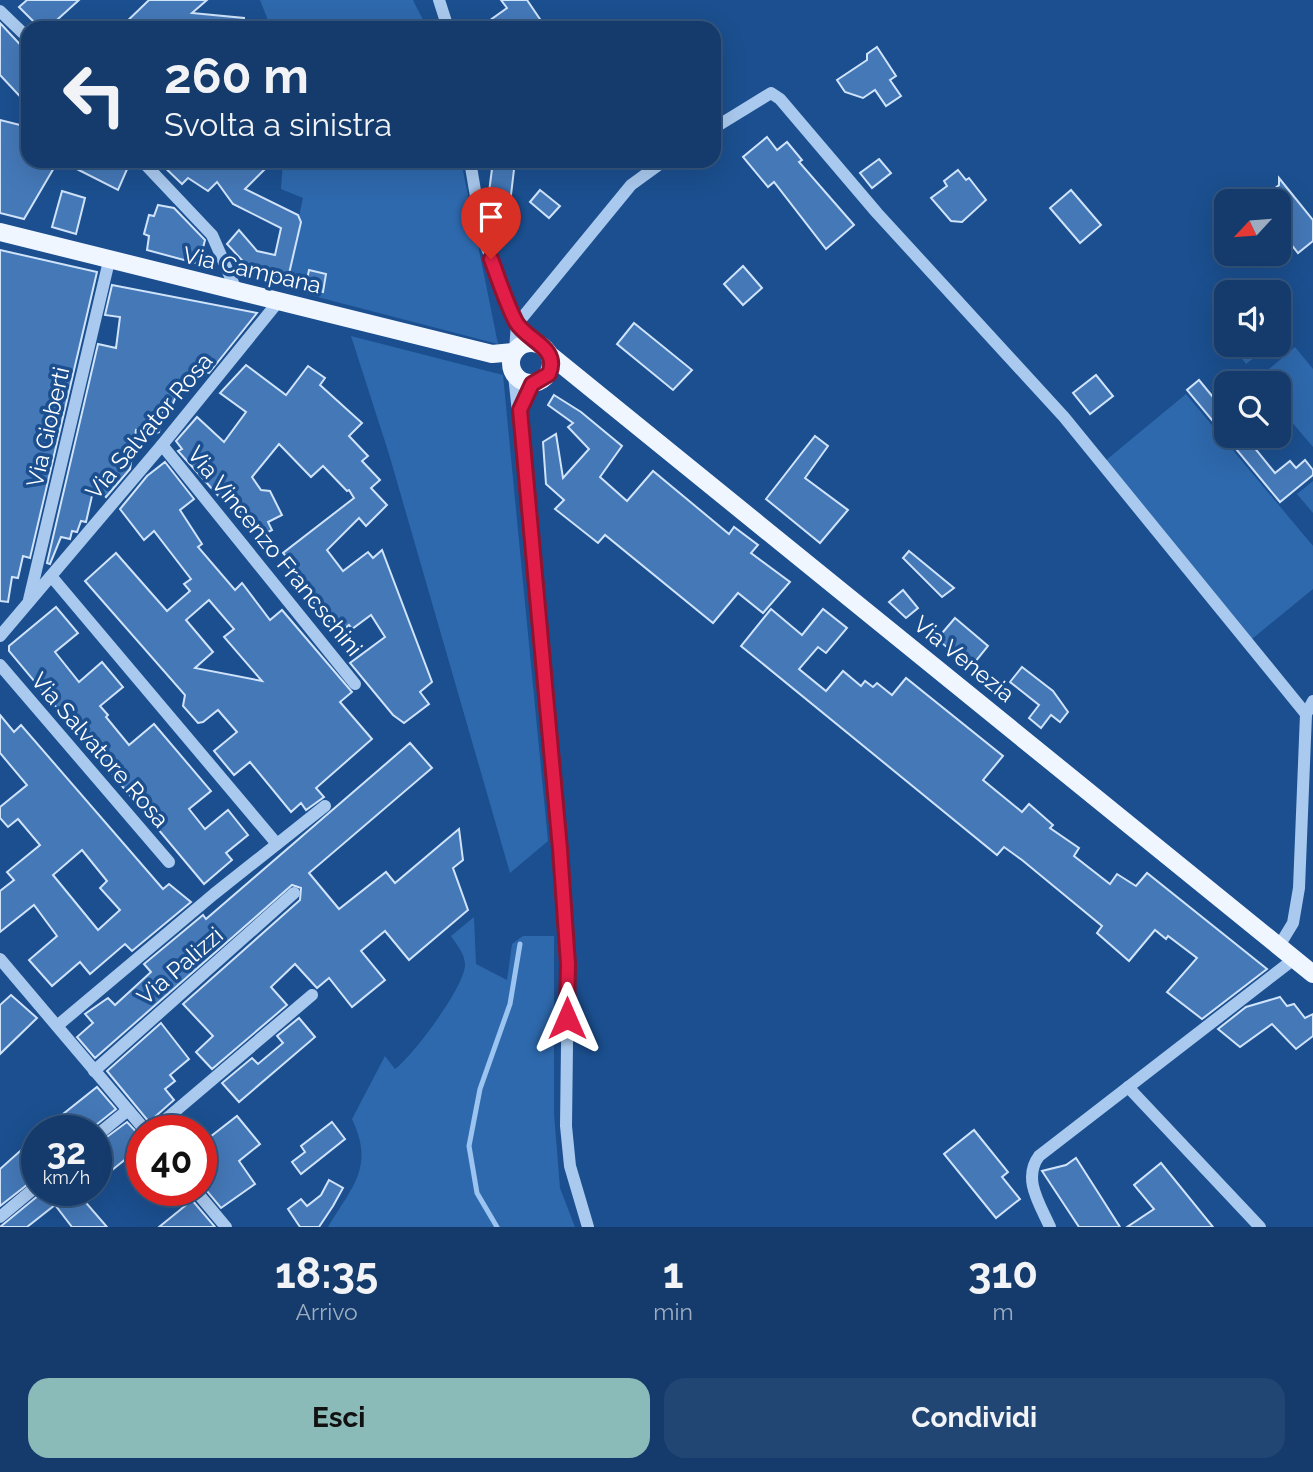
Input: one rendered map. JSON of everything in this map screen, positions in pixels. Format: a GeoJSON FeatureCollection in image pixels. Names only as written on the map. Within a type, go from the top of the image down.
{"type":"FeatureCollection","features":[{"type":"Feature","properties":{"kind":"main road","name":"Via Campana"},"geometry":{"type":"LineString","coordinates":[[0,232],[514,361]]}},
{"type":"Feature","properties":{"kind":"main road"},"geometry":{"type":"LineString","coordinates":[[535,383],[551,368],[543,349],[525,343],[514,361],[535,383],[585,382]]}},
{"type":"Feature","properties":{"kind":"main road","name":"Via Venezia"},"geometry":{"type":"LineString","coordinates":[[543,349],[1313,974]]}},
{"type":"Feature","properties":{"kind":"street"},"geometry":{"type":"LineString","coordinates":[[439,0],[445,21]]}},
{"type":"Feature","properties":{"kind":"street"},"geometry":{"type":"LineString","coordinates":[[0,11],[21,31]]}},
{"type":"Feature","properties":{"kind":"street"},"geometry":{"type":"LineString","coordinates":[[721,123],[762,96],[771,93],[780,99],[877,213],[1064,417],[1306,714]]}},
{"type":"Feature","properties":{"kind":"street"},"geometry":{"type":"LineString","coordinates":[[149,168],[212,235],[237,292]]}},
{"type":"Feature","properties":{"kind":"street"},"geometry":{"type":"LineString","coordinates":[[471,168],[483,238],[517,324],[543,349]]}},
{"type":"Feature","properties":{"kind":"street"},"geometry":{"type":"LineString","coordinates":[[588,1227],[570,1166],[566,1126],[568,964],[514,361],[517,324],[631,185],[654,168]]}},
{"type":"Feature","properties":{"kind":"street","name":"Via Gioberti"},"geometry":{"type":"LineString","coordinates":[[28,604],[109,261]]}},
{"type":"Feature","properties":{"kind":"street","name":"Via Salvator Rosa"},"geometry":{"type":"LineString","coordinates":[[0,636],[283,303]]}},
{"type":"Feature","properties":{"kind":"street"},"geometry":{"type":"LineString","coordinates":[[520,410],[535,383]]}},
{"type":"Feature","properties":{"kind":"street","name":"Via Vincenzo Francschini"},"geometry":{"type":"LineString","coordinates":[[162,445],[355,684]]}},
{"type":"Feature","properties":{"kind":"street"},"geometry":{"type":"LineString","coordinates":[[51,576],[277,844]]}},
{"type":"Feature","properties":{"kind":"street","name":"Via Salvatore Rosa"},"geometry":{"type":"LineString","coordinates":[[0,665],[169,862]]}},
{"type":"Feature","properties":{"kind":"street"},"geometry":{"type":"LineString","coordinates":[[1279,946],[1293,923],[1299,888],[1306,714],[1313,701]]}},
{"type":"Feature","properties":{"kind":"street"},"geometry":{"type":"LineString","coordinates":[[57,1026],[325,806]]}},
{"type":"Feature","properties":{"kind":"street","name":"Via Palizzi"},"geometry":{"type":"LineString","coordinates":[[94,1071],[294,893]]}},
{"type":"Feature","properties":{"kind":"street"},"geometry":{"type":"LineString","coordinates":[[0,959],[132,1115]]}},
{"type":"Feature","properties":{"kind":"street"},"geometry":{"type":"LineString","coordinates":[[1051,1227],[1031,1184],[1032,1165],[1039,1156],[1294,959]]}},
{"type":"Feature","properties":{"kind":"street"},"geometry":{"type":"LineString","coordinates":[[171,1115],[312,995]]}},
{"type":"Feature","properties":{"kind":"street"},"geometry":{"type":"LineString","coordinates":[[1128,1087],[1260,1227]]}},
{"type":"Feature","properties":{"kind":"street"},"geometry":{"type":"LineString","coordinates":[[112,1123],[128,1110]]}},
{"type":"Feature","properties":{"kind":"street"},"geometry":{"type":"LineString","coordinates":[[0,1217],[21,1199]]}},
{"type":"Feature","properties":{"kind":"street"},"geometry":{"type":"LineString","coordinates":[[208,1206],[226,1227]]}},
{"type":"Feature","properties":{"kind":"shaded area"},"geometry":{"type":"Polygon","coordinates":[[[260,0],[413,0],[424,21],[268,21],[260,0]]]}},
{"type":"Feature","properties":{"kind":"shaded area"},"geometry":{"type":"Polygon","coordinates":[[[282,168],[462,168],[498,344],[302,293],[301,280],[286,275],[303,198],[281,189],[282,168]]]}},
{"type":"Feature","properties":{"kind":"shaded area"},"geometry":{"type":"Polygon","coordinates":[[[351,336],[503,375],[548,841],[510,873],[389,454],[351,336]]]}},
{"type":"Feature","properties":{"kind":"shaded area"},"geometry":{"type":"Polygon","coordinates":[[[1295,347],[1313,369],[1313,447],[1291,421],[1291,371],[1267,371],[1283,357],[1291,357],[1291,350],[1295,347]]]}},
{"type":"Feature","properties":{"kind":"shaded area"},"geometry":{"type":"Polygon","coordinates":[[[1241,357],[1255,357],[1246,364],[1241,357]]]}},
{"type":"Feature","properties":{"kind":"shaded area"},"geometry":{"type":"Polygon","coordinates":[[[1186,394],[1214,428],[1214,448],[1231,448],[1313,546],[1313,589],[1252,639],[1105,461],[1186,394]]]}},
{"type":"Feature","properties":{"kind":"shaded area"},"geometry":{"type":"Polygon","coordinates":[[[1313,481],[1313,513],[1297,494],[1313,481]]]}},
{"type":"Feature","properties":{"kind":"shaded area"},"geometry":{"type":"Polygon","coordinates":[[[474,917],[476,964],[507,980],[512,944],[523,936],[554,936],[554,1114],[560,1188],[575,1227],[328,1227],[352,1188],[361,1164],[359,1136],[352,1119],[385,1056],[395,1069],[425,1036],[448,1004],[463,975],[465,965],[462,953],[451,936],[474,917]]]}},
{"type":"Feature","properties":{"kind":"building"},"geometry":{"type":"Polygon","coordinates":[[[27,0],[79,0],[56,21],[33,21],[19,7],[27,0]]]}},
{"type":"Feature","properties":{"kind":"building"},"geometry":{"type":"Polygon","coordinates":[[[149,0],[207,0],[192,13],[244,18],[244,21],[127,21],[149,0]]]}},
{"type":"Feature","properties":{"kind":"building"},"geometry":{"type":"Polygon","coordinates":[[[501,0],[527,0],[541,21],[489,21],[507,8],[501,0]]]}},
{"type":"Feature","properties":{"kind":"building"},"geometry":{"type":"Polygon","coordinates":[[[0,23],[21,46],[21,98],[0,75],[0,23]]]}},
{"type":"Feature","properties":{"kind":"building"},"geometry":{"type":"Polygon","coordinates":[[[877,47],[896,76],[890,80],[901,96],[886,106],[875,90],[863,98],[845,92],[837,80],[867,60],[867,54],[877,47]]]}},
{"type":"Feature","properties":{"kind":"building"},"geometry":{"type":"Polygon","coordinates":[[[0,120],[21,125],[21,168],[54,168],[24,219],[0,213],[0,120]]]}},
{"type":"Feature","properties":{"kind":"building"},"geometry":{"type":"Polygon","coordinates":[[[767,137],[777,150],[787,142],[802,160],[799,162],[854,225],[826,249],[774,182],[768,187],[743,157],[767,137]]]}},
{"type":"Feature","properties":{"kind":"building"},"geometry":{"type":"Polygon","coordinates":[[[879,159],[891,173],[872,188],[860,173],[879,159]]]}},
{"type":"Feature","properties":{"kind":"building"},"geometry":{"type":"Polygon","coordinates":[[[75,168],[128,168],[118,190],[75,168]]]}},
{"type":"Feature","properties":{"kind":"building"},"geometry":{"type":"Polygon","coordinates":[[[165,168],[266,168],[245,189],[298,215],[301,222],[288,278],[252,271],[227,244],[239,230],[257,251],[275,255],[281,228],[233,204],[217,182],[208,191],[188,178],[182,184],[165,168]]]}},
{"type":"Feature","properties":{"kind":"building"},"geometry":{"type":"Polygon","coordinates":[[[492,168],[514,168],[510,203],[488,200],[492,168]]]}},
{"type":"Feature","properties":{"kind":"building"},"geometry":{"type":"Polygon","coordinates":[[[958,170],[966,180],[969,178],[986,200],[962,222],[951,221],[931,198],[947,186],[944,181],[958,170]]]}},
{"type":"Feature","properties":{"kind":"building"},"geometry":{"type":"Polygon","coordinates":[[[1279,178],[1288,189],[1274,189],[1279,185],[1279,178]]]}},
{"type":"Feature","properties":{"kind":"building"},"geometry":{"type":"Polygon","coordinates":[[[540,190],[560,206],[549,218],[530,202],[540,190]]]}},
{"type":"Feature","properties":{"kind":"building"},"geometry":{"type":"Polygon","coordinates":[[[1071,190],[1101,225],[1080,243],[1050,208],[1071,190]]]}},
{"type":"Feature","properties":{"kind":"building"},"geometry":{"type":"Polygon","coordinates":[[[62,191],[85,198],[76,234],[52,227],[62,191]]]}},
{"type":"Feature","properties":{"kind":"building"},"geometry":{"type":"Polygon","coordinates":[[[1292,194],[1313,220],[1313,241],[1298,253],[1292,245],[1292,194]]]}},
{"type":"Feature","properties":{"kind":"building"},"geometry":{"type":"Polygon","coordinates":[[[158,205],[174,208],[205,240],[199,264],[147,250],[149,236],[144,234],[149,215],[154,216],[158,205]]]}},
{"type":"Feature","properties":{"kind":"building"},"geometry":{"type":"Polygon","coordinates":[[[0,250],[97,272],[30,558],[23,556],[18,578],[12,577],[8,602],[0,601],[0,250]]]}},
{"type":"Feature","properties":{"kind":"building"},"geometry":{"type":"Polygon","coordinates":[[[743,266],[762,288],[743,305],[724,284],[743,266]]]}},
{"type":"Feature","properties":{"kind":"building"},"geometry":{"type":"Polygon","coordinates":[[[309,270],[326,274],[323,292],[305,289],[309,270]]]}},
{"type":"Feature","properties":{"kind":"building"},"geometry":{"type":"Polygon","coordinates":[[[112,285],[257,313],[209,373],[191,369],[182,392],[178,391],[172,406],[162,412],[159,432],[153,435],[136,430],[130,469],[106,497],[94,487],[86,522],[81,521],[77,532],[72,531],[70,539],[61,537],[50,564],[47,563],[98,344],[116,348],[120,317],[105,315],[112,285]]]}},
{"type":"Feature","properties":{"kind":"building"},"geometry":{"type":"Polygon","coordinates":[[[634,323],[692,370],[673,390],[617,344],[634,323]]]}},
{"type":"Feature","properties":{"kind":"building"},"geometry":{"type":"Polygon","coordinates":[[[246,365],[286,395],[308,366],[325,378],[320,385],[362,423],[349,436],[368,456],[362,461],[380,480],[371,488],[387,505],[366,526],[359,518],[327,550],[343,571],[368,552],[373,558],[382,550],[432,682],[420,692],[429,704],[404,723],[393,715],[350,663],[385,637],[371,615],[352,629],[349,625],[339,633],[293,578],[287,563],[290,561],[283,553],[354,498],[349,490],[323,466],[311,477],[279,444],[252,477],[261,490],[270,491],[282,515],[268,522],[272,530],[257,538],[228,493],[223,501],[178,451],[182,449],[176,441],[197,417],[224,442],[246,412],[220,393],[246,365]]]}},
{"type":"Feature","properties":{"kind":"building"},"geometry":{"type":"Polygon","coordinates":[[[1096,375],[1113,396],[1090,414],[1073,393],[1096,375]]]}},
{"type":"Feature","properties":{"kind":"building"},"geometry":{"type":"Polygon","coordinates":[[[1199,380],[1214,398],[1214,423],[1187,390],[1199,380]]]}},
{"type":"Feature","properties":{"kind":"building"},"geometry":{"type":"Polygon","coordinates":[[[554,395],[581,412],[622,446],[600,477],[627,501],[653,471],[729,534],[734,527],[758,545],[751,553],[790,582],[763,613],[738,593],[713,623],[605,535],[598,543],[555,509],[564,500],[546,484],[543,442],[556,434],[563,478],[589,449],[568,427],[573,423],[548,405],[554,395]]]}},
{"type":"Feature","properties":{"kind":"building"},"geometry":{"type":"Polygon","coordinates":[[[815,436],[828,446],[805,478],[848,510],[820,543],[766,499],[815,436]]]}},
{"type":"Feature","properties":{"kind":"building"},"geometry":{"type":"Polygon","coordinates":[[[1235,448],[1255,448],[1275,473],[1290,461],[1296,468],[1305,460],[1313,470],[1313,475],[1280,502],[1235,448]]]}},
{"type":"Feature","properties":{"kind":"building"},"geometry":{"type":"Polygon","coordinates":[[[165,462],[194,499],[180,510],[202,544],[198,547],[235,590],[242,583],[270,620],[282,610],[352,692],[340,702],[372,739],[316,788],[324,797],[306,810],[301,803],[291,812],[250,762],[234,775],[214,751],[237,732],[218,710],[198,723],[183,706],[185,695],[85,581],[116,553],[167,611],[190,591],[184,584],[191,579],[154,531],[144,540],[120,509],[147,476],[165,462]],[[209,600],[186,620],[213,652],[195,668],[262,681],[224,637],[234,629],[209,600]]]}},
{"type":"Feature","properties":{"kind":"building"},"geometry":{"type":"Polygon","coordinates":[[[909,551],[954,588],[942,597],[903,558],[909,551]]]}},
{"type":"Feature","properties":{"kind":"building"},"geometry":{"type":"Polygon","coordinates":[[[903,590],[918,608],[906,618],[889,602],[903,590]]]}},
{"type":"Feature","properties":{"kind":"building"},"geometry":{"type":"Polygon","coordinates":[[[56,607],[78,633],[55,652],[79,682],[102,662],[123,687],[100,706],[129,745],[154,724],[211,791],[189,809],[205,829],[228,810],[248,835],[226,853],[232,860],[204,884],[9,651],[9,646],[56,607]]]}},
{"type":"Feature","properties":{"kind":"building"},"geometry":{"type":"Polygon","coordinates":[[[771,609],[802,635],[823,609],[847,628],[826,653],[818,647],[799,669],[826,691],[843,671],[861,686],[865,681],[873,687],[877,683],[892,695],[906,678],[1003,756],[983,780],[1022,812],[1029,804],[1053,825],[1050,828],[1079,848],[1074,856],[1110,884],[1117,874],[1136,886],[1147,873],[1267,969],[1202,1019],[1167,992],[1197,958],[1168,936],[1166,939],[1155,930],[1129,961],[1097,933],[1102,926],[1022,860],[1004,847],[997,855],[741,646],[771,609]]]}},
{"type":"Feature","properties":{"kind":"building"},"geometry":{"type":"Polygon","coordinates":[[[955,618],[988,646],[971,667],[937,639],[955,618]]]}},
{"type":"Feature","properties":{"kind":"building"},"geometry":{"type":"Polygon","coordinates":[[[1022,667],[1053,691],[1068,712],[1060,722],[1051,715],[1041,728],[1029,718],[1039,705],[1010,682],[1022,667]]]}},
{"type":"Feature","properties":{"kind":"building"},"geometry":{"type":"Polygon","coordinates":[[[0,715],[14,732],[21,725],[163,889],[169,884],[191,902],[132,951],[125,944],[90,974],[80,962],[52,986],[29,960],[57,936],[34,905],[0,932],[0,891],[14,880],[7,872],[40,845],[18,819],[8,827],[0,818],[0,807],[27,785],[0,753],[0,715]],[[82,850],[53,875],[98,930],[120,910],[100,888],[107,881],[82,850]]]}},
{"type":"Feature","properties":{"kind":"building"},"geometry":{"type":"Polygon","coordinates":[[[410,743],[432,768],[309,873],[339,909],[386,872],[395,883],[459,829],[463,860],[453,868],[468,910],[409,960],[385,931],[361,951],[385,980],[352,1007],[329,978],[317,988],[295,964],[271,987],[287,1005],[212,1069],[196,1052],[213,1036],[183,1004],[300,900],[301,888],[292,885],[95,1058],[77,1037],[93,1023],[85,1014],[108,998],[115,1005],[151,972],[144,964],[203,915],[206,919],[410,743]]]}},
{"type":"Feature","properties":{"kind":"building"},"geometry":{"type":"Polygon","coordinates":[[[11,995],[37,1018],[0,1054],[0,1005],[11,995]]]}},
{"type":"Feature","properties":{"kind":"building"},"geometry":{"type":"Polygon","coordinates":[[[1280,997],[1287,1006],[1294,1004],[1305,1018],[1313,1014],[1313,1036],[1296,1049],[1272,1024],[1240,1047],[1218,1029],[1246,1007],[1280,997]]]}},
{"type":"Feature","properties":{"kind":"building"},"geometry":{"type":"Polygon","coordinates":[[[299,1018],[315,1037],[239,1102],[222,1083],[252,1058],[258,1064],[283,1043],[277,1036],[299,1018]]]}},
{"type":"Feature","properties":{"kind":"building"},"geometry":{"type":"Polygon","coordinates":[[[161,1023],[189,1059],[170,1075],[175,1081],[165,1089],[174,1100],[157,1115],[143,1115],[107,1071],[161,1023]]]}},
{"type":"Feature","properties":{"kind":"building"},"geometry":{"type":"Polygon","coordinates":[[[97,1087],[116,1109],[108,1115],[62,1115],[97,1087]]]}},
{"type":"Feature","properties":{"kind":"building"},"geometry":{"type":"Polygon","coordinates":[[[237,1116],[260,1144],[239,1161],[255,1184],[221,1208],[217,1203],[217,1132],[237,1116]]]}},
{"type":"Feature","properties":{"kind":"building"},"geometry":{"type":"Polygon","coordinates":[[[332,1122],[345,1139],[301,1174],[292,1162],[305,1152],[301,1146],[332,1122]]]}},
{"type":"Feature","properties":{"kind":"building"},"geometry":{"type":"Polygon","coordinates":[[[126,1123],[126,1159],[112,1170],[112,1133],[126,1123]]]}},
{"type":"Feature","properties":{"kind":"building"},"geometry":{"type":"Polygon","coordinates":[[[974,1130],[1008,1172],[1002,1177],[1020,1199],[996,1218],[944,1154],[974,1130]]]}},
{"type":"Feature","properties":{"kind":"building"},"geometry":{"type":"Polygon","coordinates":[[[21,1150],[21,1190],[0,1206],[0,1169],[21,1150]]]}},
{"type":"Feature","properties":{"kind":"building"},"geometry":{"type":"Polygon","coordinates":[[[1076,1158],[1120,1227],[1079,1227],[1042,1171],[1066,1165],[1076,1158]]]}},
{"type":"Feature","properties":{"kind":"building"},"geometry":{"type":"Polygon","coordinates":[[[1161,1163],[1213,1227],[1127,1227],[1154,1209],[1134,1185],[1161,1163]]]}},
{"type":"Feature","properties":{"kind":"building"},"geometry":{"type":"Polygon","coordinates":[[[329,1180],[343,1188],[333,1206],[319,1227],[300,1227],[288,1209],[301,1199],[307,1206],[321,1195],[329,1180]]]}},
{"type":"Feature","properties":{"kind":"building"},"geometry":{"type":"Polygon","coordinates":[[[26,1206],[54,1206],[27,1227],[0,1227],[26,1206]]]}},
{"type":"Feature","properties":{"kind":"building"},"geometry":{"type":"Polygon","coordinates":[[[56,1206],[89,1206],[107,1227],[72,1227],[56,1206]]]}},
{"type":"Feature","properties":{"kind":"building"},"geometry":{"type":"Polygon","coordinates":[[[185,1206],[197,1206],[215,1227],[159,1227],[185,1206]]]}},
{"type":"Feature","properties":{"kind":"waterway"},"geometry":{"type":"LineString","coordinates":[[497,1227],[477,1193],[469,1146],[480,1089],[510,1004],[520,944]]}},
{"type":"Feature","properties":{"kind":"route"},"geometry":{"type":"LineString","coordinates":[[491,259],[517,324],[547,350],[551,361],[549,374],[538,383],[532,384],[520,410],[560,849],[568,964],[567,1018]]}}]}
